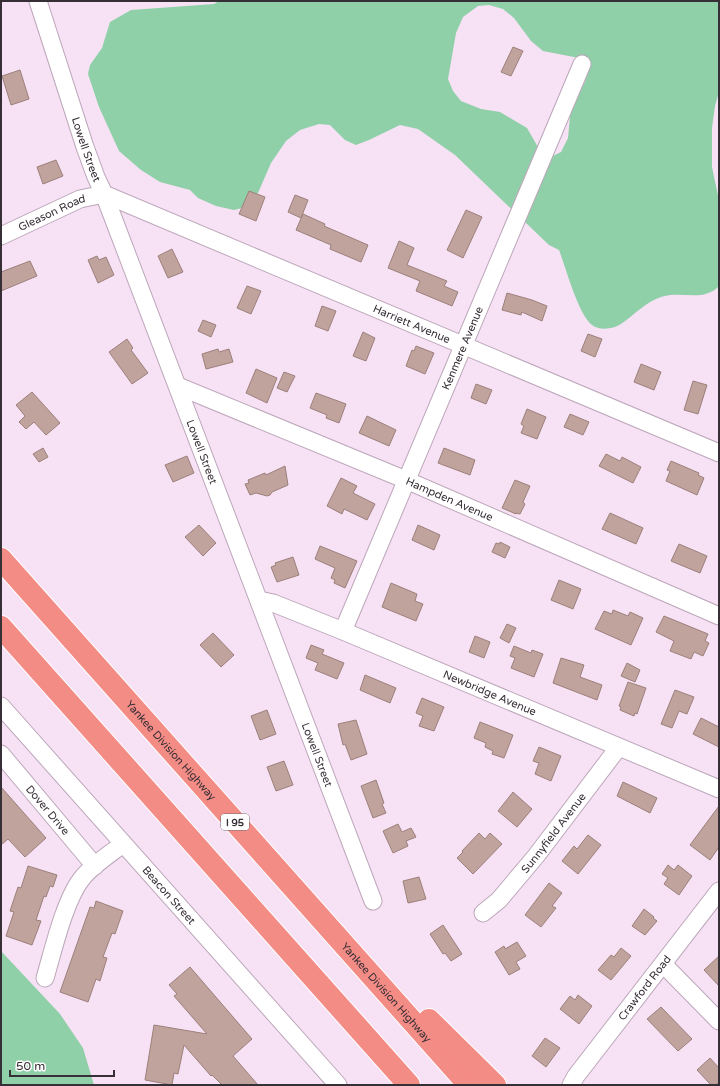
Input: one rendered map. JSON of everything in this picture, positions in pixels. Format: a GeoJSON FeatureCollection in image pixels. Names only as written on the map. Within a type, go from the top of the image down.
{"type":"FeatureCollection","features":[{"type":"Feature","properties":{"kind":"highway","name":"Yankee Division Highway"},"geometry":{"type":"LineString","coordinates":[[1,560],[469,1085]]}},
{"type":"Feature","properties":{"kind":"highway"},"geometry":{"type":"LineString","coordinates":[[1,627],[409,1085]]}},
{"type":"Feature","properties":{"kind":"highway"},"geometry":{"type":"LineString","coordinates":[[284,877],[495,1085]]}},
{"type":"Feature","properties":{"kind":"street","name":"Lowell Street"},"geometry":{"type":"LineString","coordinates":[[38,1],[96,177],[104,194],[178,386],[374,901]]}},
{"type":"Feature","properties":{"kind":"street","name":"Kenmere Avenue"},"geometry":{"type":"LineString","coordinates":[[343,631],[582,64]]}},
{"type":"Feature","properties":{"kind":"street","name":"Gleason Road"},"geometry":{"type":"LineString","coordinates":[[1,236],[80,199],[104,194]]}},
{"type":"Feature","properties":{"kind":"street","name":"Harriett Avenue"},"geometry":{"type":"LineString","coordinates":[[104,194],[719,453]]}},
{"type":"Feature","properties":{"kind":"street","name":"Hampden Avenue"},"geometry":{"type":"LineString","coordinates":[[178,386],[406,480],[719,616]]}},
{"type":"Feature","properties":{"kind":"street","name":"Newbridge Avenue"},"geometry":{"type":"LineString","coordinates":[[259,600],[273,603],[343,631],[618,748],[719,789]]}},
{"type":"Feature","properties":{"kind":"street","name":"Beacon Street"},"geometry":{"type":"LineString","coordinates":[[1,706],[338,1085]]}},
{"type":"Feature","properties":{"kind":"street","name":"Sunnyfield Avenue"},"geometry":{"type":"LineString","coordinates":[[483,913],[499,900],[536,856],[618,748]]}},
{"type":"Feature","properties":{"kind":"street","name":"Dover Drive"},"geometry":{"type":"LineString","coordinates":[[1,754],[95,866]]}},
{"type":"Feature","properties":{"kind":"street"},"geometry":{"type":"LineString","coordinates":[[45,978],[71,897],[81,879],[95,866],[124,844]]}},
{"type":"Feature","properties":{"kind":"street","name":"Crawford Road"},"geometry":{"type":"LineString","coordinates":[[571,1085],[576,1076],[719,891]]}},
{"type":"Feature","properties":{"kind":"street"},"geometry":{"type":"LineString","coordinates":[[663,964],[719,1022]]}},
{"type":"Feature","properties":{"kind":"green space"},"geometry":{"type":"Polygon","coordinates":[[[219,1],[719,1],[719,92],[715,106],[712,128],[712,167],[719,200],[719,286],[706,294],[668,295],[661,297],[645,305],[618,326],[606,329],[595,327],[587,319],[577,301],[559,250],[549,245],[455,155],[418,129],[400,125],[356,145],[345,140],[330,125],[319,124],[300,130],[286,141],[271,163],[258,193],[246,207],[234,210],[216,206],[198,198],[190,190],[160,182],[141,170],[119,151],[99,107],[88,74],[90,65],[102,48],[110,22],[131,10],[214,4],[219,1]],[[489,5],[478,6],[463,17],[456,33],[448,79],[453,91],[461,101],[481,109],[500,112],[527,128],[539,149],[551,157],[561,152],[568,138],[571,106],[585,82],[589,66],[584,59],[543,51],[531,41],[514,18],[503,9],[489,5]]]}},
{"type":"Feature","properties":{"kind":"green space"},"geometry":{"type":"Polygon","coordinates":[[[1,951],[60,1014],[83,1048],[94,1085],[1,1085],[1,951]]]}},
{"type":"Feature","properties":{"kind":"building"},"geometry":{"type":"Polygon","coordinates":[[[513,47],[523,51],[511,76],[501,72],[513,47]]]}},
{"type":"Feature","properties":{"kind":"building"},"geometry":{"type":"Polygon","coordinates":[[[20,70],[29,99],[11,105],[2,76],[20,70]]]}},
{"type":"Feature","properties":{"kind":"building"},"geometry":{"type":"Polygon","coordinates":[[[56,160],[63,176],[43,184],[37,167],[56,160]]]}},
{"type":"Feature","properties":{"kind":"building"},"geometry":{"type":"Polygon","coordinates":[[[249,191],[265,197],[256,221],[239,214],[249,191]]]}},
{"type":"Feature","properties":{"kind":"building"},"geometry":{"type":"Polygon","coordinates":[[[295,195],[308,200],[301,218],[288,212],[295,195]]]}},
{"type":"Feature","properties":{"kind":"building"},"geometry":{"type":"Polygon","coordinates":[[[466,210],[482,217],[463,258],[447,250],[466,210]]]}},
{"type":"Feature","properties":{"kind":"building"},"geometry":{"type":"Polygon","coordinates":[[[303,214],[325,224],[324,226],[368,245],[361,262],[330,249],[331,245],[296,230],[303,214]]]}},
{"type":"Feature","properties":{"kind":"building"},"geometry":{"type":"Polygon","coordinates":[[[399,241],[414,248],[407,265],[447,281],[444,286],[458,292],[452,306],[416,291],[420,281],[388,268],[399,241]]]}},
{"type":"Feature","properties":{"kind":"building"},"geometry":{"type":"Polygon","coordinates":[[[172,249],[183,272],[168,278],[158,256],[172,249]]]}},
{"type":"Feature","properties":{"kind":"building"},"geometry":{"type":"Polygon","coordinates":[[[97,256],[99,260],[106,257],[114,275],[98,283],[88,260],[97,256]]]}},
{"type":"Feature","properties":{"kind":"building"},"geometry":{"type":"Polygon","coordinates":[[[30,261],[37,276],[1,291],[1,272],[30,261]]]}},
{"type":"Feature","properties":{"kind":"building"},"geometry":{"type":"Polygon","coordinates":[[[247,286],[261,291],[251,314],[237,308],[247,286]]]}},
{"type":"Feature","properties":{"kind":"building"},"geometry":{"type":"Polygon","coordinates":[[[507,293],[547,306],[542,321],[522,312],[521,315],[502,310],[507,293]]]}},
{"type":"Feature","properties":{"kind":"building"},"geometry":{"type":"Polygon","coordinates":[[[322,306],[336,311],[328,331],[315,326],[322,306]]]}},
{"type":"Feature","properties":{"kind":"building"},"geometry":{"type":"Polygon","coordinates":[[[203,320],[216,325],[211,337],[198,331],[203,320]]]}},
{"type":"Feature","properties":{"kind":"building"},"geometry":{"type":"Polygon","coordinates":[[[363,332],[375,338],[366,361],[353,356],[363,332]]]}},
{"type":"Feature","properties":{"kind":"building"},"geometry":{"type":"Polygon","coordinates":[[[588,334],[602,339],[595,357],[581,351],[588,334]]]}},
{"type":"Feature","properties":{"kind":"building"},"geometry":{"type":"Polygon","coordinates":[[[127,339],[133,348],[131,350],[148,373],[132,384],[109,352],[127,339]]]}},
{"type":"Feature","properties":{"kind":"building"},"geometry":{"type":"Polygon","coordinates":[[[416,346],[434,353],[425,374],[406,366],[412,350],[414,351],[416,346]]]}},
{"type":"Feature","properties":{"kind":"building"},"geometry":{"type":"Polygon","coordinates":[[[218,349],[219,352],[229,349],[233,362],[206,369],[202,354],[218,349]]]}},
{"type":"Feature","properties":{"kind":"building"},"geometry":{"type":"Polygon","coordinates":[[[641,364],[661,372],[654,390],[634,382],[641,364]]]}},
{"type":"Feature","properties":{"kind":"building"},"geometry":{"type":"Polygon","coordinates":[[[256,369],[277,378],[267,403],[246,393],[256,369]]]}},
{"type":"Feature","properties":{"kind":"building"},"geometry":{"type":"Polygon","coordinates":[[[284,372],[295,376],[287,392],[277,388],[284,372]]]}},
{"type":"Feature","properties":{"kind":"building"},"geometry":{"type":"Polygon","coordinates":[[[693,381],[707,385],[698,414],[684,410],[693,381]]]}},
{"type":"Feature","properties":{"kind":"building"},"geometry":{"type":"Polygon","coordinates":[[[476,384],[492,390],[486,404],[471,398],[476,384]]]}},
{"type":"Feature","properties":{"kind":"building"},"geometry":{"type":"Polygon","coordinates":[[[32,392],[60,423],[46,435],[34,422],[26,429],[19,422],[25,416],[16,405],[32,392]]]}},
{"type":"Feature","properties":{"kind":"building"},"geometry":{"type":"Polygon","coordinates":[[[316,393],[346,404],[339,423],[326,418],[327,415],[310,408],[316,393]]]}},
{"type":"Feature","properties":{"kind":"building"},"geometry":{"type":"Polygon","coordinates":[[[527,409],[546,417],[537,439],[521,433],[524,426],[521,424],[527,409]]]}},
{"type":"Feature","properties":{"kind":"building"},"geometry":{"type":"Polygon","coordinates":[[[570,414],[589,422],[583,435],[564,427],[570,414]]]}},
{"type":"Feature","properties":{"kind":"building"},"geometry":{"type":"Polygon","coordinates":[[[367,416],[396,430],[389,446],[359,433],[367,416]]]}},
{"type":"Feature","properties":{"kind":"building"},"geometry":{"type":"Polygon","coordinates":[[[43,448],[48,457],[39,462],[33,454],[43,448]]]}},
{"type":"Feature","properties":{"kind":"building"},"geometry":{"type":"Polygon","coordinates":[[[444,448],[475,460],[470,475],[438,463],[444,448]]]}},
{"type":"Feature","properties":{"kind":"building"},"geometry":{"type":"Polygon","coordinates":[[[606,454],[620,461],[622,457],[641,467],[633,483],[599,466],[606,454]]]}},
{"type":"Feature","properties":{"kind":"building"},"geometry":{"type":"Polygon","coordinates":[[[187,456],[194,473],[173,482],[165,465],[187,456]]]}},
{"type":"Feature","properties":{"kind":"building"},"geometry":{"type":"Polygon","coordinates":[[[671,461],[699,473],[698,475],[704,478],[697,495],[666,481],[670,471],[667,470],[671,461]]]}},
{"type":"Feature","properties":{"kind":"building"},"geometry":{"type":"Polygon","coordinates":[[[285,466],[288,485],[272,492],[267,496],[256,493],[250,495],[245,484],[249,483],[248,480],[265,473],[266,475],[285,466]]]}},
{"type":"Feature","properties":{"kind":"building"},"geometry":{"type":"Polygon","coordinates":[[[341,478],[357,486],[353,493],[375,504],[367,520],[344,509],[342,514],[327,506],[341,478]]]}},
{"type":"Feature","properties":{"kind":"building"},"geometry":{"type":"Polygon","coordinates":[[[515,480],[530,486],[523,502],[525,504],[520,514],[516,514],[502,508],[515,480]]]}},
{"type":"Feature","properties":{"kind":"building"},"geometry":{"type":"Polygon","coordinates":[[[610,513],[643,528],[636,544],[602,529],[610,513]]]}},
{"type":"Feature","properties":{"kind":"building"},"geometry":{"type":"Polygon","coordinates":[[[199,525],[216,543],[203,556],[185,537],[199,525]]]}},
{"type":"Feature","properties":{"kind":"building"},"geometry":{"type":"Polygon","coordinates":[[[418,525],[440,535],[434,550],[412,540],[418,525]]]}},
{"type":"Feature","properties":{"kind":"building"},"geometry":{"type":"Polygon","coordinates":[[[500,542],[510,547],[505,558],[492,552],[496,543],[500,544],[500,542]]]}},
{"type":"Feature","properties":{"kind":"building"},"geometry":{"type":"Polygon","coordinates":[[[679,544],[707,556],[700,573],[671,561],[679,544]]]}},
{"type":"Feature","properties":{"kind":"building"},"geometry":{"type":"Polygon","coordinates":[[[320,546],[357,561],[345,588],[334,583],[335,580],[331,578],[335,568],[315,559],[320,546]]]}},
{"type":"Feature","properties":{"kind":"building"},"geometry":{"type":"Polygon","coordinates":[[[293,557],[299,575],[277,582],[271,567],[276,565],[275,563],[293,557]]]}},
{"type":"Feature","properties":{"kind":"building"},"geometry":{"type":"Polygon","coordinates":[[[559,580],[581,589],[573,609],[551,600],[559,580]]]}},
{"type":"Feature","properties":{"kind":"building"},"geometry":{"type":"Polygon","coordinates":[[[391,583],[417,594],[415,601],[423,604],[416,621],[382,607],[391,583]]]}},
{"type":"Feature","properties":{"kind":"building"},"geometry":{"type":"Polygon","coordinates":[[[613,610],[628,616],[630,612],[643,618],[631,645],[595,629],[604,611],[612,614],[613,610]]]}},
{"type":"Feature","properties":{"kind":"building"},"geometry":{"type":"Polygon","coordinates":[[[664,616],[708,634],[705,641],[709,643],[703,656],[694,652],[691,659],[670,651],[674,641],[656,632],[664,616]]]}},
{"type":"Feature","properties":{"kind":"building"},"geometry":{"type":"Polygon","coordinates":[[[507,624],[516,628],[509,643],[500,638],[507,624]]]}},
{"type":"Feature","properties":{"kind":"building"},"geometry":{"type":"Polygon","coordinates":[[[213,633],[234,655],[221,667],[200,645],[213,633]]]}},
{"type":"Feature","properties":{"kind":"building"},"geometry":{"type":"Polygon","coordinates":[[[475,636],[490,642],[484,658],[469,652],[475,636]]]}},
{"type":"Feature","properties":{"kind":"building"},"geometry":{"type":"Polygon","coordinates":[[[311,645],[324,650],[322,654],[344,663],[337,679],[315,670],[318,663],[306,658],[311,645]]]}},
{"type":"Feature","properties":{"kind":"building"},"geometry":{"type":"Polygon","coordinates":[[[514,646],[531,653],[532,650],[543,654],[534,677],[511,668],[515,658],[510,656],[514,646]]]}},
{"type":"Feature","properties":{"kind":"building"},"geometry":{"type":"Polygon","coordinates":[[[561,658],[584,665],[580,677],[602,685],[597,700],[553,683],[561,658]]]}},
{"type":"Feature","properties":{"kind":"building"},"geometry":{"type":"Polygon","coordinates":[[[627,663],[640,670],[635,682],[621,676],[627,663]]]}},
{"type":"Feature","properties":{"kind":"building"},"geometry":{"type":"Polygon","coordinates":[[[365,675],[396,688],[390,703],[360,690],[365,675]]]}},
{"type":"Feature","properties":{"kind":"building"},"geometry":{"type":"Polygon","coordinates":[[[628,682],[646,688],[637,714],[635,713],[634,716],[620,710],[621,707],[619,706],[628,682]]]}},
{"type":"Feature","properties":{"kind":"building"},"geometry":{"type":"Polygon","coordinates":[[[675,690],[694,697],[687,714],[679,711],[672,728],[661,724],[675,690]]]}},
{"type":"Feature","properties":{"kind":"building"},"geometry":{"type":"Polygon","coordinates":[[[422,698],[444,707],[434,731],[419,726],[423,716],[416,713],[422,698]]]}},
{"type":"Feature","properties":{"kind":"building"},"geometry":{"type":"Polygon","coordinates":[[[267,710],[276,734],[260,740],[251,716],[267,710]]]}},
{"type":"Feature","properties":{"kind":"building"},"geometry":{"type":"Polygon","coordinates":[[[701,718],[719,727],[719,747],[693,734],[701,718]]]}},
{"type":"Feature","properties":{"kind":"building"},"geometry":{"type":"Polygon","coordinates":[[[356,720],[367,754],[351,760],[345,744],[343,745],[338,724],[356,720]]]}},
{"type":"Feature","properties":{"kind":"building"},"geometry":{"type":"Polygon","coordinates":[[[480,722],[513,735],[504,758],[492,754],[493,751],[485,747],[486,743],[474,738],[480,722]]]}},
{"type":"Feature","properties":{"kind":"building"},"geometry":{"type":"Polygon","coordinates":[[[539,747],[561,756],[551,781],[535,774],[539,763],[533,761],[539,747]]]}},
{"type":"Feature","properties":{"kind":"building"},"geometry":{"type":"Polygon","coordinates":[[[284,761],[293,785],[276,791],[267,767],[284,761]]]}},
{"type":"Feature","properties":{"kind":"building"},"geometry":{"type":"Polygon","coordinates":[[[376,780],[384,803],[382,804],[386,813],[373,818],[361,786],[376,780]]]}},
{"type":"Feature","properties":{"kind":"building"},"geometry":{"type":"Polygon","coordinates":[[[623,782],[657,798],[650,813],[617,796],[623,782]]]}},
{"type":"Feature","properties":{"kind":"building"},"geometry":{"type":"Polygon","coordinates":[[[1,787],[46,838],[25,857],[8,839],[1,845],[1,787]]]}},
{"type":"Feature","properties":{"kind":"building"},"geometry":{"type":"Polygon","coordinates":[[[513,792],[532,809],[517,827],[498,811],[513,792]]]}},
{"type":"Feature","properties":{"kind":"building"},"geometry":{"type":"Polygon","coordinates":[[[719,806],[719,847],[710,860],[690,845],[719,806]]]}},
{"type":"Feature","properties":{"kind":"building"},"geometry":{"type":"Polygon","coordinates":[[[398,824],[402,832],[411,828],[416,837],[406,841],[408,846],[393,853],[383,831],[398,824]]]}},
{"type":"Feature","properties":{"kind":"building"},"geometry":{"type":"Polygon","coordinates":[[[479,833],[485,839],[490,833],[502,844],[473,874],[457,858],[479,833]]]}},
{"type":"Feature","properties":{"kind":"building"},"geometry":{"type":"Polygon","coordinates":[[[588,835],[601,845],[578,874],[562,861],[574,846],[577,849],[588,835]]]}},
{"type":"Feature","properties":{"kind":"building"},"geometry":{"type":"Polygon","coordinates":[[[668,865],[674,870],[678,865],[692,876],[679,895],[664,884],[668,878],[662,874],[668,865]]]}},
{"type":"Feature","properties":{"kind":"building"},"geometry":{"type":"Polygon","coordinates":[[[28,866],[57,875],[53,887],[50,886],[46,897],[44,896],[36,920],[41,921],[32,945],[6,936],[14,912],[10,911],[18,887],[21,888],[28,866]]]}},
{"type":"Feature","properties":{"kind":"building"},"geometry":{"type":"Polygon","coordinates":[[[419,877],[426,899],[408,903],[403,881],[419,877]]]}},
{"type":"Feature","properties":{"kind":"building"},"geometry":{"type":"Polygon","coordinates":[[[549,883],[562,893],[552,906],[556,908],[541,927],[525,915],[549,883]]]}},
{"type":"Feature","properties":{"kind":"building"},"geometry":{"type":"Polygon","coordinates":[[[96,901],[123,911],[115,934],[112,933],[103,957],[107,958],[100,981],[96,979],[88,1002],[60,992],[90,907],[94,908],[96,901]]]}},
{"type":"Feature","properties":{"kind":"building"},"geometry":{"type":"Polygon","coordinates":[[[644,909],[657,921],[645,935],[632,926],[644,909]]]}},
{"type":"Feature","properties":{"kind":"building"},"geometry":{"type":"Polygon","coordinates":[[[443,925],[462,954],[451,961],[445,953],[443,954],[430,934],[443,925]]]}},
{"type":"Feature","properties":{"kind":"building"},"geometry":{"type":"Polygon","coordinates":[[[517,942],[526,956],[516,962],[520,969],[509,975],[495,952],[504,946],[505,949],[517,942]]]}},
{"type":"Feature","properties":{"kind":"building"},"geometry":{"type":"Polygon","coordinates":[[[621,948],[631,956],[611,980],[598,970],[611,955],[614,957],[621,948]]]}},
{"type":"Feature","properties":{"kind":"building"},"geometry":{"type":"Polygon","coordinates":[[[719,956],[719,986],[704,970],[719,956]]]}},
{"type":"Feature","properties":{"kind":"building"},"geometry":{"type":"Polygon","coordinates":[[[190,967],[252,1039],[233,1056],[258,1085],[222,1085],[212,1075],[211,1076],[184,1045],[178,1074],[174,1073],[172,1085],[145,1080],[154,1025],[207,1034],[174,996],[177,994],[169,985],[190,967]]]}},
{"type":"Feature","properties":{"kind":"building"},"geometry":{"type":"Polygon","coordinates":[[[578,995],[592,1006],[579,1024],[560,1009],[570,996],[575,1000],[578,995]]]}},
{"type":"Feature","properties":{"kind":"building"},"geometry":{"type":"Polygon","coordinates":[[[661,1007],[692,1039],[678,1051],[647,1019],[661,1007]]]}},
{"type":"Feature","properties":{"kind":"building"},"geometry":{"type":"Polygon","coordinates":[[[545,1038],[560,1048],[546,1067],[532,1056],[545,1038]]]}},
{"type":"Feature","properties":{"kind":"building"},"geometry":{"type":"Polygon","coordinates":[[[710,1058],[719,1068],[719,1082],[716,1085],[711,1085],[697,1070],[710,1058]]]}}]}
